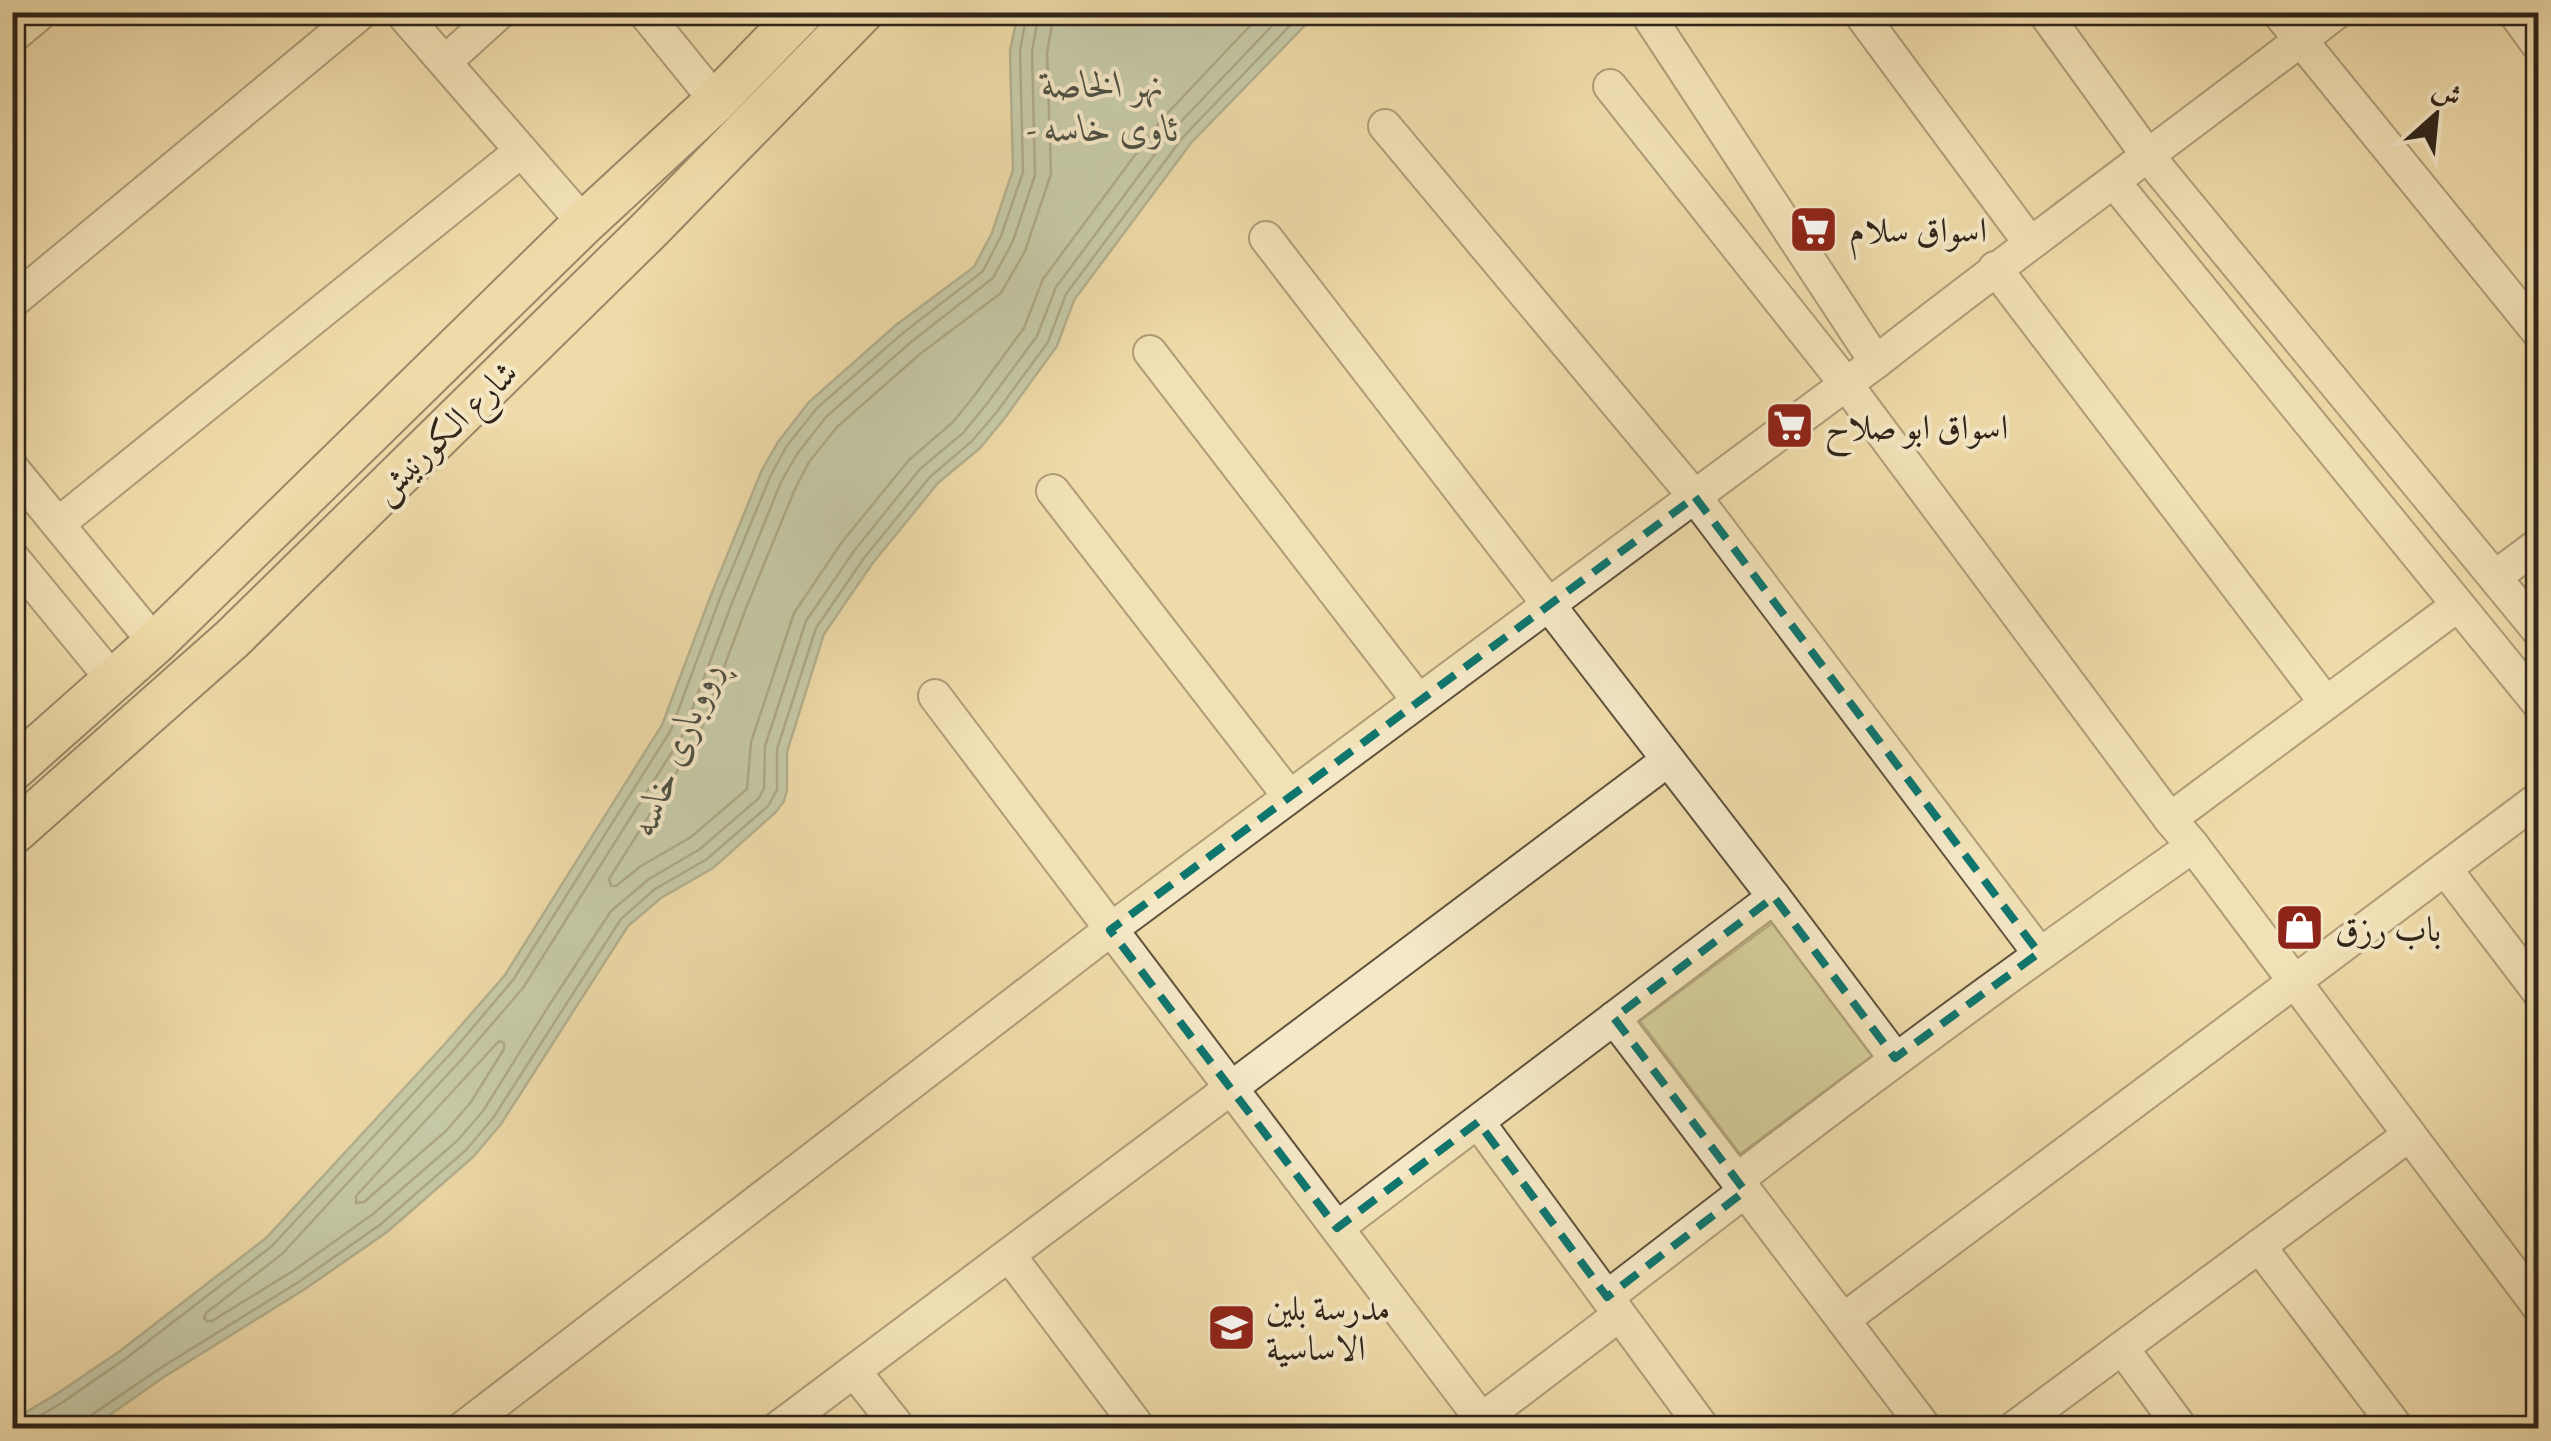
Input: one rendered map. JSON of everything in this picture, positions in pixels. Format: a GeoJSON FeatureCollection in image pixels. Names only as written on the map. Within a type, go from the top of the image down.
{"type":"FeatureCollection","features":[{"type":"Feature","properties":{"kind":"main road","name":"شارع الكورنيش"},"geometry":{"type":"LineString","coordinates":[[12,770],[155,643],[584,223],[716,101],[802,12]]}},
{"type":"Feature","properties":{"kind":"main road","name":"شارع الكورنيش"},"geometry":{"type":"LineString","coordinates":[[12,834],[232,639],[649,230],[862,12]]}},
{"type":"Feature","properties":{"kind":"main road"},"geometry":{"type":"LineString","coordinates":[[407,396],[444,430]]}},
{"type":"Feature","properties":{"kind":"street"},"geometry":{"type":"LineString","coordinates":[[12,37],[42,12]]}},
{"type":"Feature","properties":{"kind":"street"},"geometry":{"type":"LineString","coordinates":[[12,302],[362,12]]}},
{"type":"Feature","properties":{"kind":"street"},"geometry":{"type":"LineString","coordinates":[[401,12],[584,223]]}},
{"type":"Feature","properties":{"kind":"street"},"geometry":{"type":"LineString","coordinates":[[445,62],[500,12]]}},
{"type":"Feature","properties":{"kind":"street"},"geometry":{"type":"LineString","coordinates":[[644,12],[716,101]]}},
{"type":"Feature","properties":{"kind":"street"},"geometry":{"type":"LineString","coordinates":[[1646,12],[1876,362]]}},
{"type":"Feature","properties":{"kind":"street"},"geometry":{"type":"LineString","coordinates":[[1859,12],[2030,243]]}},
{"type":"Feature","properties":{"kind":"street"},"geometry":{"type":"LineString","coordinates":[[2044,12],[2148,156],[2538,630]]}},
{"type":"Feature","properties":{"kind":"street"},"geometry":{"type":"LineString","coordinates":[[2278,12],[2538,332]]}},
{"type":"Feature","properties":{"kind":"street"},"geometry":{"type":"LineString","coordinates":[[463,1428],[1110,930],[1876,362],[2336,12]]}},
{"type":"Feature","properties":{"kind":"street"},"geometry":{"type":"LineString","coordinates":[[2514,12],[2538,44]]}},
{"type":"Feature","properties":{"kind":"street"},"geometry":{"type":"LineString","coordinates":[[1610,86],[1846,384],[2538,1306]]}},
{"type":"Feature","properties":{"kind":"street"},"geometry":{"type":"LineString","coordinates":[[1385,126],[1694,497],[2039,953]]}},
{"type":"Feature","properties":{"kind":"street"},"geometry":{"type":"LineString","coordinates":[[58,524],[522,152]]}},
{"type":"Feature","properties":{"kind":"street"},"geometry":{"type":"LineString","coordinates":[[2114,182],[2538,703]]}},
{"type":"Feature","properties":{"kind":"street"},"geometry":{"type":"LineString","coordinates":[[1266,238],[1895,1058]]}},
{"type":"Feature","properties":{"kind":"street"},"geometry":{"type":"LineString","coordinates":[[1996,268],[2326,703]]}},
{"type":"Feature","properties":{"kind":"street"},"geometry":{"type":"LineString","coordinates":[[1150,352],[1418,700]]}},
{"type":"Feature","properties":{"kind":"street"},"geometry":{"type":"LineString","coordinates":[[12,468],[155,643]]}},
{"type":"Feature","properties":{"kind":"street"},"geometry":{"type":"LineString","coordinates":[[1053,491],[1288,796]]}},
{"type":"Feature","properties":{"kind":"street"},"geometry":{"type":"LineString","coordinates":[[2495,577],[2538,544]]}},
{"type":"Feature","properties":{"kind":"street"},"geometry":{"type":"LineString","coordinates":[[12,558],[114,680]]}},
{"type":"Feature","properties":{"kind":"street"},"geometry":{"type":"LineString","coordinates":[[2170,819],[2458,604]]}},
{"type":"Feature","properties":{"kind":"street"},"geometry":{"type":"LineString","coordinates":[[935,696],[1485,1424],[1741,1186],[1895,1058],[2192,846]]}},
{"type":"Feature","properties":{"kind":"street"},"geometry":{"type":"LineString","coordinates":[[778,1428],[1668,760]]}},
{"type":"Feature","properties":{"kind":"street"},"geometry":{"type":"LineString","coordinates":[[1843,1320],[2538,799]]}},
{"type":"Feature","properties":{"kind":"street"},"geometry":{"type":"LineString","coordinates":[[2446,870],[2538,991]]}},
{"type":"Feature","properties":{"kind":"street"},"geometry":{"type":"LineString","coordinates":[[1337,1228],[1774,897]]}},
{"type":"Feature","properties":{"kind":"street"},"geometry":{"type":"LineString","coordinates":[[1614,1018],[1926,1428]]}},
{"type":"Feature","properties":{"kind":"street"},"geometry":{"type":"LineString","coordinates":[[1478,1122],[1703,1428]]}},
{"type":"Feature","properties":{"kind":"street"},"geometry":{"type":"LineString","coordinates":[[2014,1428],[2409,1135]]}},
{"type":"Feature","properties":{"kind":"street"},"geometry":{"type":"LineString","coordinates":[[2259,1246],[2397,1428]]}},
{"type":"Feature","properties":{"kind":"street"},"geometry":{"type":"LineString","coordinates":[[1009,1255],[1138,1428]]}},
{"type":"Feature","properties":{"kind":"street"},"geometry":{"type":"LineString","coordinates":[[2122,1348],[2181,1428]]}},
{"type":"Feature","properties":{"kind":"street"},"geometry":{"type":"LineString","coordinates":[[854,1371],[900,1428]]}},
{"type":"Feature","properties":{"kind":"highlighted area"},"geometry":{"type":"Polygon","coordinates":[[[1695,497],[2039,953],[1895,1058],[1774,897],[1614,1018],[1745,1191],[1607,1297],[1478,1122],[1337,1228],[1110,930],[1695,497]]]}},
{"type":"Feature","properties":{"kind":"green space"},"geometry":{"type":"Polygon","coordinates":[[[1772,923],[1872,1056],[1740,1154],[1640,1021],[1772,923]]]}},
{"type":"Feature","properties":{"kind":"water","name":"نهر الخاصة - ئاوی خاسە"},"geometry":{"type":"Polygon","coordinates":[[[1018,13],[1317,13],[1191,143],[1074,300],[1057,346],[1004,419],[980,448],[938,483],[872,564],[824,634],[787,752],[787,790],[776,812],[713,868],[661,898],[628,926],[501,1124],[473,1157],[387,1232],[94,1426],[13,1428],[13,1420],[120,1351],[266,1238],[505,975],[662,725],[761,472],[778,442],[809,402],[896,325],[974,267],[992,233],[1013,170],[1010,51],[1018,13]]]}},
{"type":"Feature","properties":{"kind":"place","name":"اسواق سلام"},"geometry":{"type":"Point","coordinates":[1814,229]}},
{"type":"Feature","properties":{"kind":"place","name":"اسواق ابو صلاح"},"geometry":{"type":"Point","coordinates":[1790,426]}},
{"type":"Feature","properties":{"kind":"place","name":"باب رزق"},"geometry":{"type":"Point","coordinates":[2300,928]}},
{"type":"Feature","properties":{"kind":"place","name":"مدرسة بلين الاساسية"},"geometry":{"type":"Point","coordinates":[1231,1327]}},
{"type":"Feature","properties":{"kind":"water label","name":"ڕووباری خاسە"},"geometry":{"type":"Point","coordinates":[675,748]}}]}
